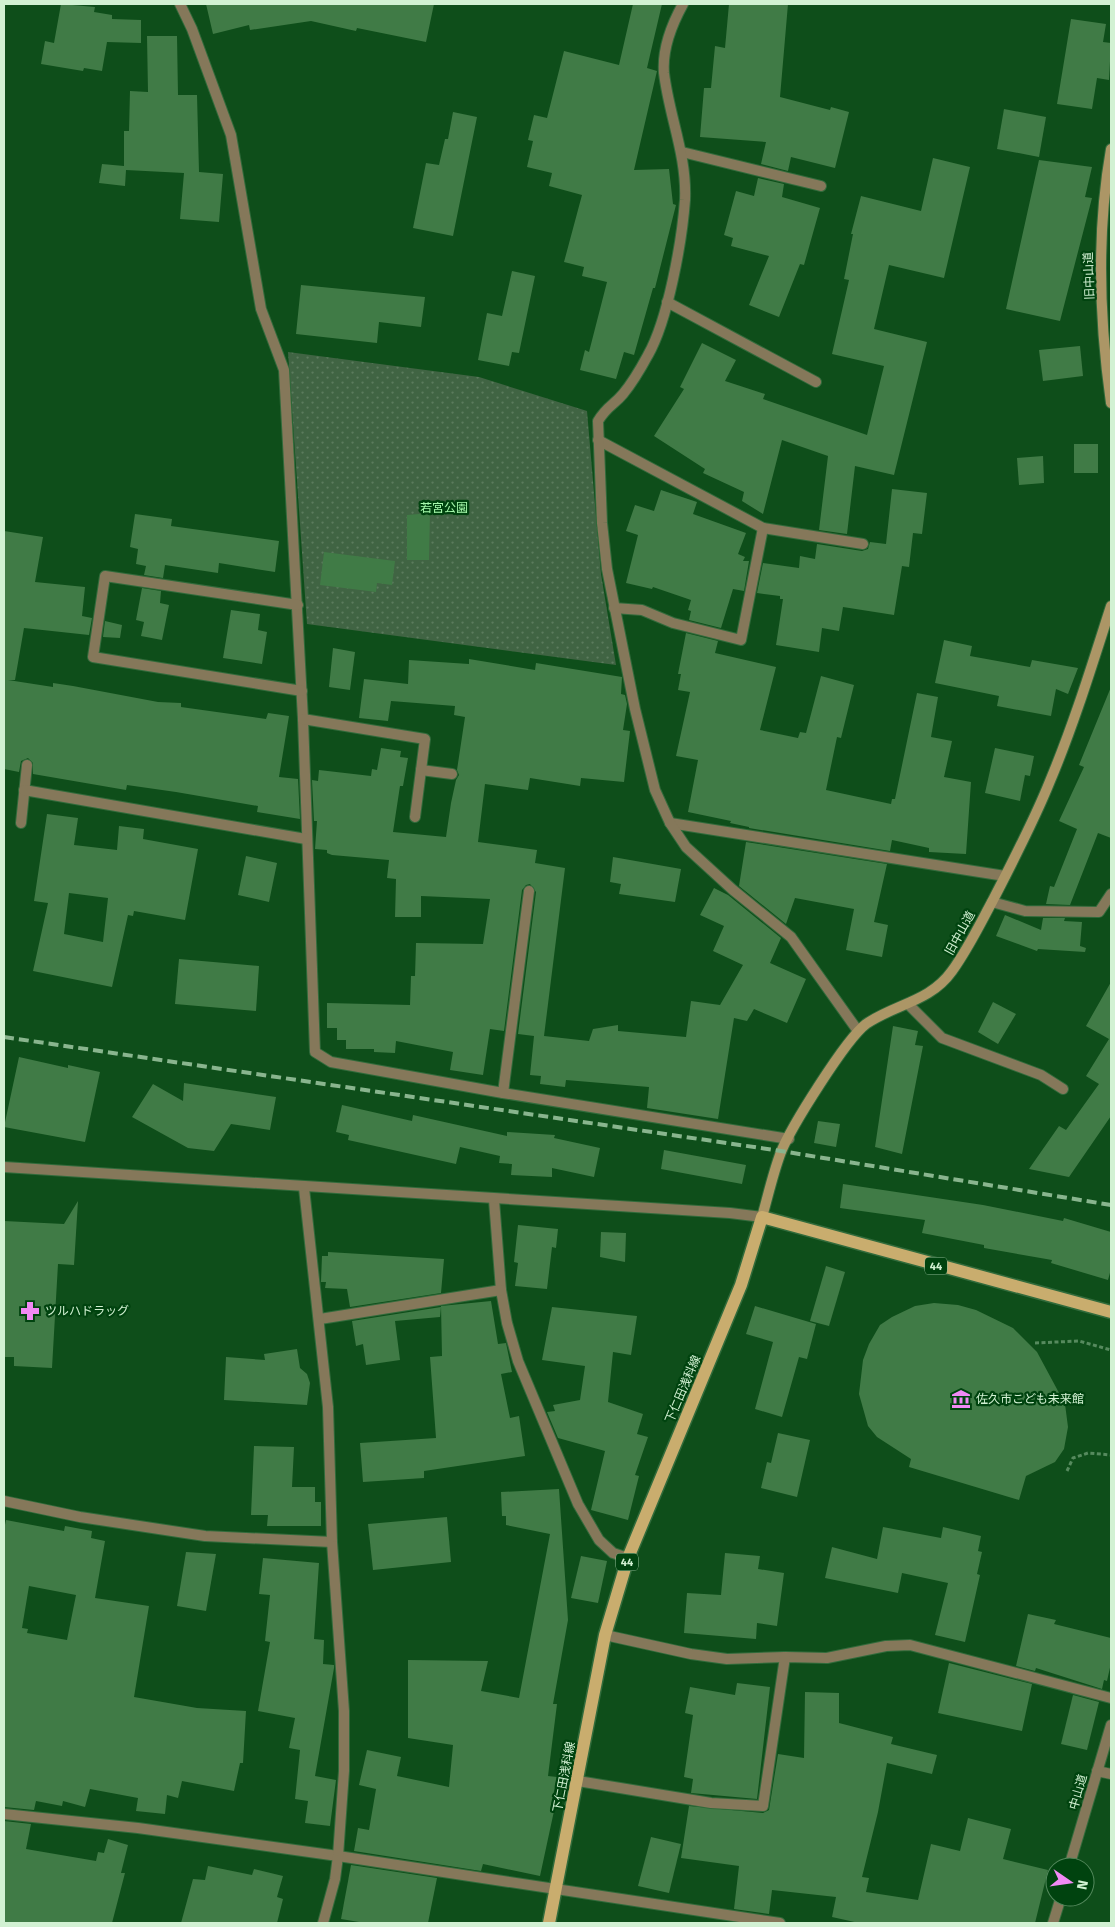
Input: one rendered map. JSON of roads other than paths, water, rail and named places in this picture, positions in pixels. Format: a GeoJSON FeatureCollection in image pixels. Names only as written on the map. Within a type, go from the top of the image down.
{"type":"FeatureCollection","features":[{"type":"Feature","properties":{"kind":"main road","name":"旧中山道"},"geometry":{"type":"LineString","coordinates":[[1111,149],[1104,190],[1100,233],[1105,360],[1111,403]]}},
{"type":"Feature","properties":{"kind":"main road","name":"旧中山道"},"geometry":{"type":"LineString","coordinates":[[762,1217],[781,1152],[825,1078],[858,1031],[875,1019],[909,1005],[933,992],[951,973],[992,902],[1050,782],[1076,714],[1111,606]]}},
{"type":"Feature","properties":{"kind":"main road","name":"44"},"geometry":{"type":"LineString","coordinates":[[762,1217],[1111,1312]]}},
{"type":"Feature","properties":{"kind":"main road","name":"下仁田浅科線"},"geometry":{"type":"LineString","coordinates":[[549,1923],[605,1635],[628,1558],[742,1284],[762,1217]]}},
{"type":"Feature","properties":{"kind":"street"},"geometry":{"type":"LineString","coordinates":[[180,4],[195,38],[230,134],[261,309],[284,370],[302,691],[315,1052],[331,1062],[503,1093],[788,1139]]}},
{"type":"Feature","properties":{"kind":"street"},"geometry":{"type":"LineString","coordinates":[[683,4],[674,20],[667,44],[664,72],[682,152],[685,199],[667,302],[663,320],[649,354],[623,395],[606,408],[598,421],[602,522],[614,608],[655,790],[670,823],[686,847],[732,890],[791,937],[858,1031]]}},
{"type":"Feature","properties":{"kind":"street"},"geometry":{"type":"LineString","coordinates":[[682,152],[821,186]]}},
{"type":"Feature","properties":{"kind":"street"},"geometry":{"type":"LineString","coordinates":[[667,302],[816,382]]}},
{"type":"Feature","properties":{"kind":"street"},"geometry":{"type":"LineString","coordinates":[[598,440],[763,528],[863,544]]}},
{"type":"Feature","properties":{"kind":"street"},"geometry":{"type":"LineString","coordinates":[[614,608],[642,610],[673,623],[741,640],[763,528]]}},
{"type":"Feature","properties":{"kind":"street"},"geometry":{"type":"LineString","coordinates":[[298,605],[105,576],[93,657],[302,691]]}},
{"type":"Feature","properties":{"kind":"street"},"geometry":{"type":"LineString","coordinates":[[303,718],[425,739],[415,817]]}},
{"type":"Feature","properties":{"kind":"street"},"geometry":{"type":"LineString","coordinates":[[21,823],[27,765]]}},
{"type":"Feature","properties":{"kind":"street"},"geometry":{"type":"LineString","coordinates":[[421,770],[452,774]]}},
{"type":"Feature","properties":{"kind":"street"},"geometry":{"type":"LineString","coordinates":[[24,790],[306,839]]}},
{"type":"Feature","properties":{"kind":"street"},"geometry":{"type":"LineString","coordinates":[[670,823],[1005,876]]}},
{"type":"Feature","properties":{"kind":"street"},"geometry":{"type":"LineString","coordinates":[[503,1093],[529,891]]}},
{"type":"Feature","properties":{"kind":"street"},"geometry":{"type":"LineString","coordinates":[[992,902],[1025,911],[1099,912],[1111,894]]}},
{"type":"Feature","properties":{"kind":"street"},"geometry":{"type":"LineString","coordinates":[[909,1005],[942,1038],[1041,1075],[1063,1089]]}},
{"type":"Feature","properties":{"kind":"street"},"geometry":{"type":"LineString","coordinates":[[4,1167],[304,1188],[730,1213],[762,1217]]}},
{"type":"Feature","properties":{"kind":"street"},"geometry":{"type":"LineString","coordinates":[[304,1188],[320,1319],[328,1407],[332,1542],[344,1711],[344,1770],[338,1856],[335,1879],[323,1923]]}},
{"type":"Feature","properties":{"kind":"street"},"geometry":{"type":"LineString","coordinates":[[494,1200],[501,1290],[507,1322],[518,1361],[578,1504],[599,1540],[613,1552],[628,1558]]}},
{"type":"Feature","properties":{"kind":"street"},"geometry":{"type":"LineString","coordinates":[[320,1319],[501,1290]]}},
{"type":"Feature","properties":{"kind":"street"},"geometry":{"type":"LineString","coordinates":[[4,1501],[80,1516],[205,1536],[332,1542]]}},
{"type":"Feature","properties":{"kind":"street"},"geometry":{"type":"LineString","coordinates":[[605,1635],[691,1654],[727,1659],[827,1658],[886,1646],[910,1645],[1111,1698]]}},
{"type":"Feature","properties":{"kind":"street"},"geometry":{"type":"LineString","coordinates":[[578,1781],[711,1803],[763,1806],[786,1657]]}},
{"type":"Feature","properties":{"kind":"street","name":"中山道"},"geometry":{"type":"LineString","coordinates":[[1072,1857],[1111,1725]]}},
{"type":"Feature","properties":{"kind":"street"},"geometry":{"type":"LineString","coordinates":[[1097,1770],[1111,1774]]}},
{"type":"Feature","properties":{"kind":"street"},"geometry":{"type":"LineString","coordinates":[[4,1814],[138,1828],[338,1856],[780,1923]]}},
{"type":"Feature","properties":{"kind":"street"},"geometry":{"type":"LineString","coordinates":[[1053,1923],[1058,1907]]}},
{"type":"Feature","properties":{"kind":"railway"},"geometry":{"type":"LineString","coordinates":[[4,1037],[781,1151],[1111,1205]]}},
{"type":"Feature","properties":{"kind":"place","name":"ツルハドラッグ"},"geometry":{"type":"Point","coordinates":[30,1311]}},
{"type":"Feature","properties":{"kind":"place","name":"佐久市こども未来館"},"geometry":{"type":"Point","coordinates":[961,1399]}},
{"type":"Feature","properties":{"kind":"park label","name":"若宮公園"},"geometry":{"type":"Point","coordinates":[444,508]}}]}
